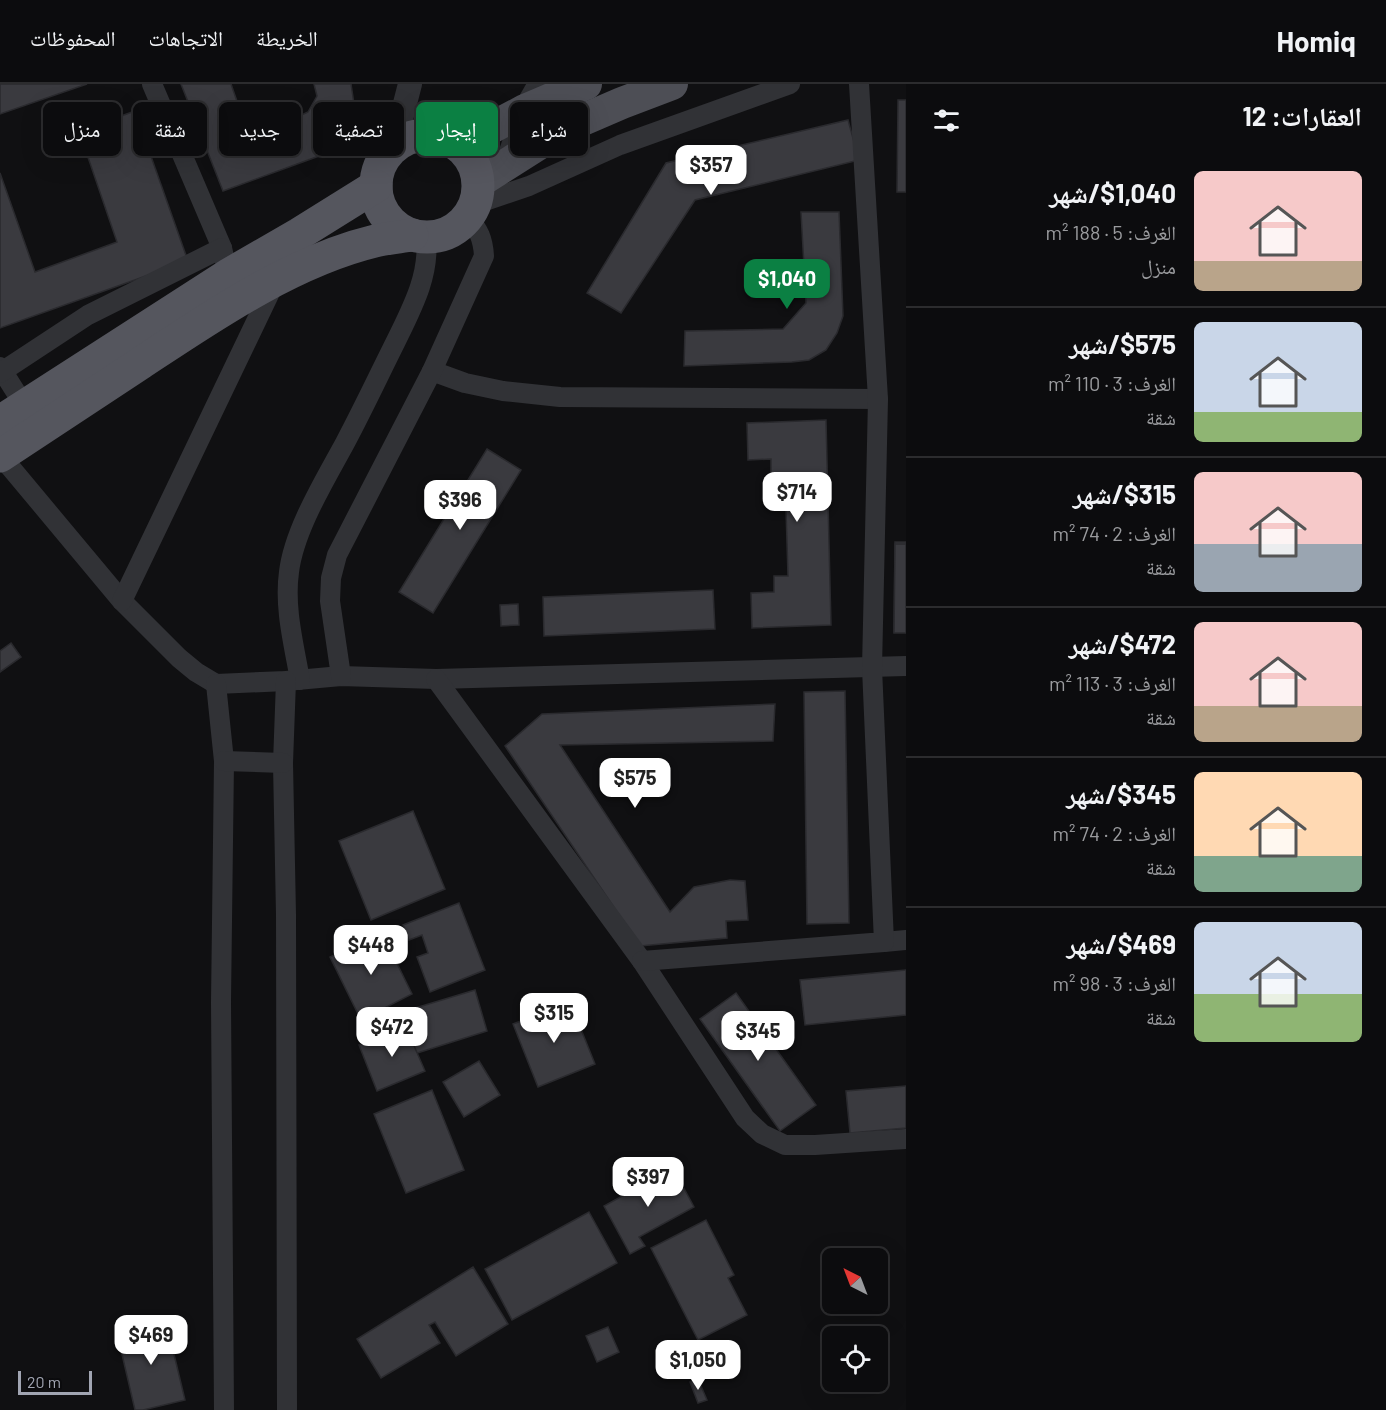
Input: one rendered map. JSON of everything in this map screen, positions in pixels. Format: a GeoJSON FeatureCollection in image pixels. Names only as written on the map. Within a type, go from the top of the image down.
{"type":"FeatureCollection","features":[{"type":"Feature","properties":{"kind":"highway"},"geometry":{"type":"LineString","coordinates":[[388,156],[382,163],[376,186],[378,199],[390,221],[400,230],[419,236]]}},
{"type":"Feature","properties":{"kind":"highway"},"geometry":{"type":"LineString","coordinates":[[21,420],[275,282],[343,251],[376,241],[442,235],[456,229],[474,201],[476,168],[469,156]]}},
{"type":"Feature","properties":{"kind":"highway"},"geometry":{"type":"LineString","coordinates":[[1,456],[21,420],[225,261],[299,234],[376,186]]}},
{"type":"Feature","properties":{"kind":"main road"},"geometry":{"type":"LineString","coordinates":[[498,120],[533,97],[586,84]]}},
{"type":"Feature","properties":{"kind":"main road"},"geometry":{"type":"LineString","coordinates":[[474,201],[507,164],[564,129],[672,84]]}},
{"type":"Feature","properties":{"kind":"street"},"geometry":{"type":"LineString","coordinates":[[21,420],[1,370],[88,315],[225,261],[153,84]]}},
{"type":"Feature","properties":{"kind":"street"},"geometry":{"type":"LineString","coordinates":[[404,107],[410,84]]}},
{"type":"Feature","properties":{"kind":"street"},"geometry":{"type":"LineString","coordinates":[[341,676],[330,601],[331,578],[337,555],[432,371],[484,256],[484,244],[474,201],[529,186],[620,145],[789,84]]}},
{"type":"Feature","properties":{"kind":"street"},"geometry":{"type":"LineString","coordinates":[[859,84],[878,399],[872,668],[884,942]]}},
{"type":"Feature","properties":{"kind":"street"},"geometry":{"type":"LineString","coordinates":[[507,164],[533,97]]}},
{"type":"Feature","properties":{"kind":"street"},"geometry":{"type":"LineString","coordinates":[[287,1410],[286,915],[283,763],[293,681],[287,603],[289,572],[293,552],[314,502],[418,294],[428,254],[419,236]]}},
{"type":"Feature","properties":{"kind":"street"},"geometry":{"type":"LineString","coordinates":[[122,601],[275,282]]}},
{"type":"Feature","properties":{"kind":"street"},"geometry":{"type":"LineString","coordinates":[[432,371],[474,385],[503,391],[560,397],[878,399]]}},
{"type":"Feature","properties":{"kind":"street"},"geometry":{"type":"LineString","coordinates":[[1,456],[122,601],[179,658],[216,684],[293,681],[341,676],[436,679],[906,666]]}},
{"type":"Feature","properties":{"kind":"street"},"geometry":{"type":"LineString","coordinates":[[436,679],[642,961],[745,1118],[762,1134],[785,1145],[906,1139]]}},
{"type":"Feature","properties":{"kind":"street"},"geometry":{"type":"LineString","coordinates":[[216,684],[224,761],[221,1014],[224,1410]]}},
{"type":"Feature","properties":{"kind":"street"},"geometry":{"type":"LineString","coordinates":[[224,761],[283,763]]}},
{"type":"Feature","properties":{"kind":"street"},"geometry":{"type":"LineString","coordinates":[[642,961],[906,940]]}},
{"type":"Feature","properties":{"kind":"building"},"geometry":{"type":"Polygon","coordinates":[[[0,84],[87,84],[0,114],[0,84]]]}},
{"type":"Feature","properties":{"kind":"building"},"geometry":{"type":"Polygon","coordinates":[[[181,84],[231,84],[237,102],[219,102],[219,156],[301,156],[301,115],[308,112],[313,103],[313,156],[319,156],[223,191],[207,150],[207,102],[188,102],[181,84]]]}},
{"type":"Feature","properties":{"kind":"building"},"geometry":{"type":"Polygon","coordinates":[[[314,84],[351,84],[354,102],[314,102],[317,96],[314,84]]]}},
{"type":"Feature","properties":{"kind":"building"},"geometry":{"type":"Polygon","coordinates":[[[898,100],[906,100],[906,192],[897,192],[898,100]]]}},
{"type":"Feature","properties":{"kind":"building"},"geometry":{"type":"Polygon","coordinates":[[[133,112],[133,156],[151,156],[188,261],[0,328],[0,173],[35,272],[117,242],[88,156],[121,156],[121,116],[133,112]]]}},
{"type":"Feature","properties":{"kind":"building"},"geometry":{"type":"Polygon","coordinates":[[[848,120],[859,160],[695,200],[621,313],[587,293],[666,163],[848,120]]]}},
{"type":"Feature","properties":{"kind":"building"},"geometry":{"type":"Polygon","coordinates":[[[801,212],[839,212],[843,316],[837,333],[826,350],[809,360],[792,362],[684,366],[685,331],[783,329],[806,303],[801,212]]]}},
{"type":"Feature","properties":{"kind":"building"},"geometry":{"type":"Polygon","coordinates":[[[826,420],[831,625],[752,628],[751,593],[774,592],[774,576],[788,576],[785,476],[771,477],[771,459],[748,460],[747,423],[826,420]]]}},
{"type":"Feature","properties":{"kind":"building"},"geometry":{"type":"Polygon","coordinates":[[[487,449],[521,470],[433,613],[399,592],[487,449]]]}},
{"type":"Feature","properties":{"kind":"building"},"geometry":{"type":"Polygon","coordinates":[[[895,542],[906,542],[906,632],[894,632],[895,542]]]}},
{"type":"Feature","properties":{"kind":"building"},"geometry":{"type":"Polygon","coordinates":[[[895,544],[906,544],[906,633],[894,633],[895,544]]]}},
{"type":"Feature","properties":{"kind":"building"},"geometry":{"type":"Polygon","coordinates":[[[713,590],[715,629],[544,636],[543,597],[713,590]]]}},
{"type":"Feature","properties":{"kind":"building"},"geometry":{"type":"Polygon","coordinates":[[[518,604],[519,625],[501,626],[500,605],[518,604]]]}},
{"type":"Feature","properties":{"kind":"building"},"geometry":{"type":"Polygon","coordinates":[[[11,643],[21,657],[0,672],[0,651],[11,643]]]}},
{"type":"Feature","properties":{"kind":"building"},"geometry":{"type":"Polygon","coordinates":[[[845,691],[849,923],[807,924],[804,692],[845,691]]]}},
{"type":"Feature","properties":{"kind":"building"},"geometry":{"type":"Polygon","coordinates":[[[775,704],[773,741],[560,745],[670,912],[694,887],[730,880],[745,881],[748,920],[726,921],[727,938],[640,946],[505,746],[542,714],[775,704]]]}},
{"type":"Feature","properties":{"kind":"building"},"geometry":{"type":"Polygon","coordinates":[[[413,811],[445,889],[371,920],[339,841],[413,811]]]}},
{"type":"Feature","properties":{"kind":"building"},"geometry":{"type":"Polygon","coordinates":[[[459,903],[485,970],[430,992],[417,957],[428,953],[422,935],[409,940],[403,925],[459,903]]]}},
{"type":"Feature","properties":{"kind":"building"},"geometry":{"type":"Polygon","coordinates":[[[381,931],[412,994],[361,1020],[330,957],[381,931]]]}},
{"type":"Feature","properties":{"kind":"building"},"geometry":{"type":"Polygon","coordinates":[[[906,970],[906,1015],[805,1025],[800,980],[906,970]]]}},
{"type":"Feature","properties":{"kind":"building"},"geometry":{"type":"Polygon","coordinates":[[[475,990],[487,1031],[414,1054],[402,1012],[475,990]]]}},
{"type":"Feature","properties":{"kind":"building"},"geometry":{"type":"Polygon","coordinates":[[[736,993],[816,1105],[780,1131],[700,1019],[736,993]]]}},
{"type":"Feature","properties":{"kind":"building"},"geometry":{"type":"Polygon","coordinates":[[[570,1002],[595,1064],[538,1087],[513,1024],[570,1002]]]}},
{"type":"Feature","properties":{"kind":"building"},"geometry":{"type":"Polygon","coordinates":[[[405,1025],[425,1071],[377,1091],[359,1045],[405,1025]]]}},
{"type":"Feature","properties":{"kind":"building"},"geometry":{"type":"Polygon","coordinates":[[[479,1061],[500,1095],[464,1117],[443,1082],[479,1061]]]}},
{"type":"Feature","properties":{"kind":"building"},"geometry":{"type":"Polygon","coordinates":[[[906,1086],[906,1128],[850,1133],[846,1091],[906,1086]]]}},
{"type":"Feature","properties":{"kind":"building"},"geometry":{"type":"Polygon","coordinates":[[[432,1090],[464,1170],[406,1193],[374,1114],[432,1090]]]}},
{"type":"Feature","properties":{"kind":"building"},"geometry":{"type":"Polygon","coordinates":[[[673,1168],[694,1207],[639,1237],[645,1246],[630,1254],[604,1206],[673,1168]]]}},
{"type":"Feature","properties":{"kind":"building"},"geometry":{"type":"Polygon","coordinates":[[[589,1212],[617,1263],[512,1320],[485,1269],[589,1212]]]}},
{"type":"Feature","properties":{"kind":"building"},"geometry":{"type":"Polygon","coordinates":[[[706,1220],[734,1275],[728,1278],[747,1315],[698,1340],[651,1248],[706,1220]]]}},
{"type":"Feature","properties":{"kind":"building"},"geometry":{"type":"Polygon","coordinates":[[[473,1267],[508,1324],[456,1356],[435,1322],[429,1325],[440,1343],[381,1378],[357,1339],[473,1267]]]}},
{"type":"Feature","properties":{"kind":"building"},"geometry":{"type":"Polygon","coordinates":[[[166,1321],[185,1400],[135,1410],[117,1333],[166,1321]]]}},
{"type":"Feature","properties":{"kind":"building"},"geometry":{"type":"Polygon","coordinates":[[[608,1327],[619,1352],[597,1362],[586,1336],[608,1327]]]}},
{"type":"Feature","properties":{"kind":"building"},"geometry":{"type":"Polygon","coordinates":[[[698,1379],[707,1400],[698,1403],[690,1382],[698,1379]]]}}]}
